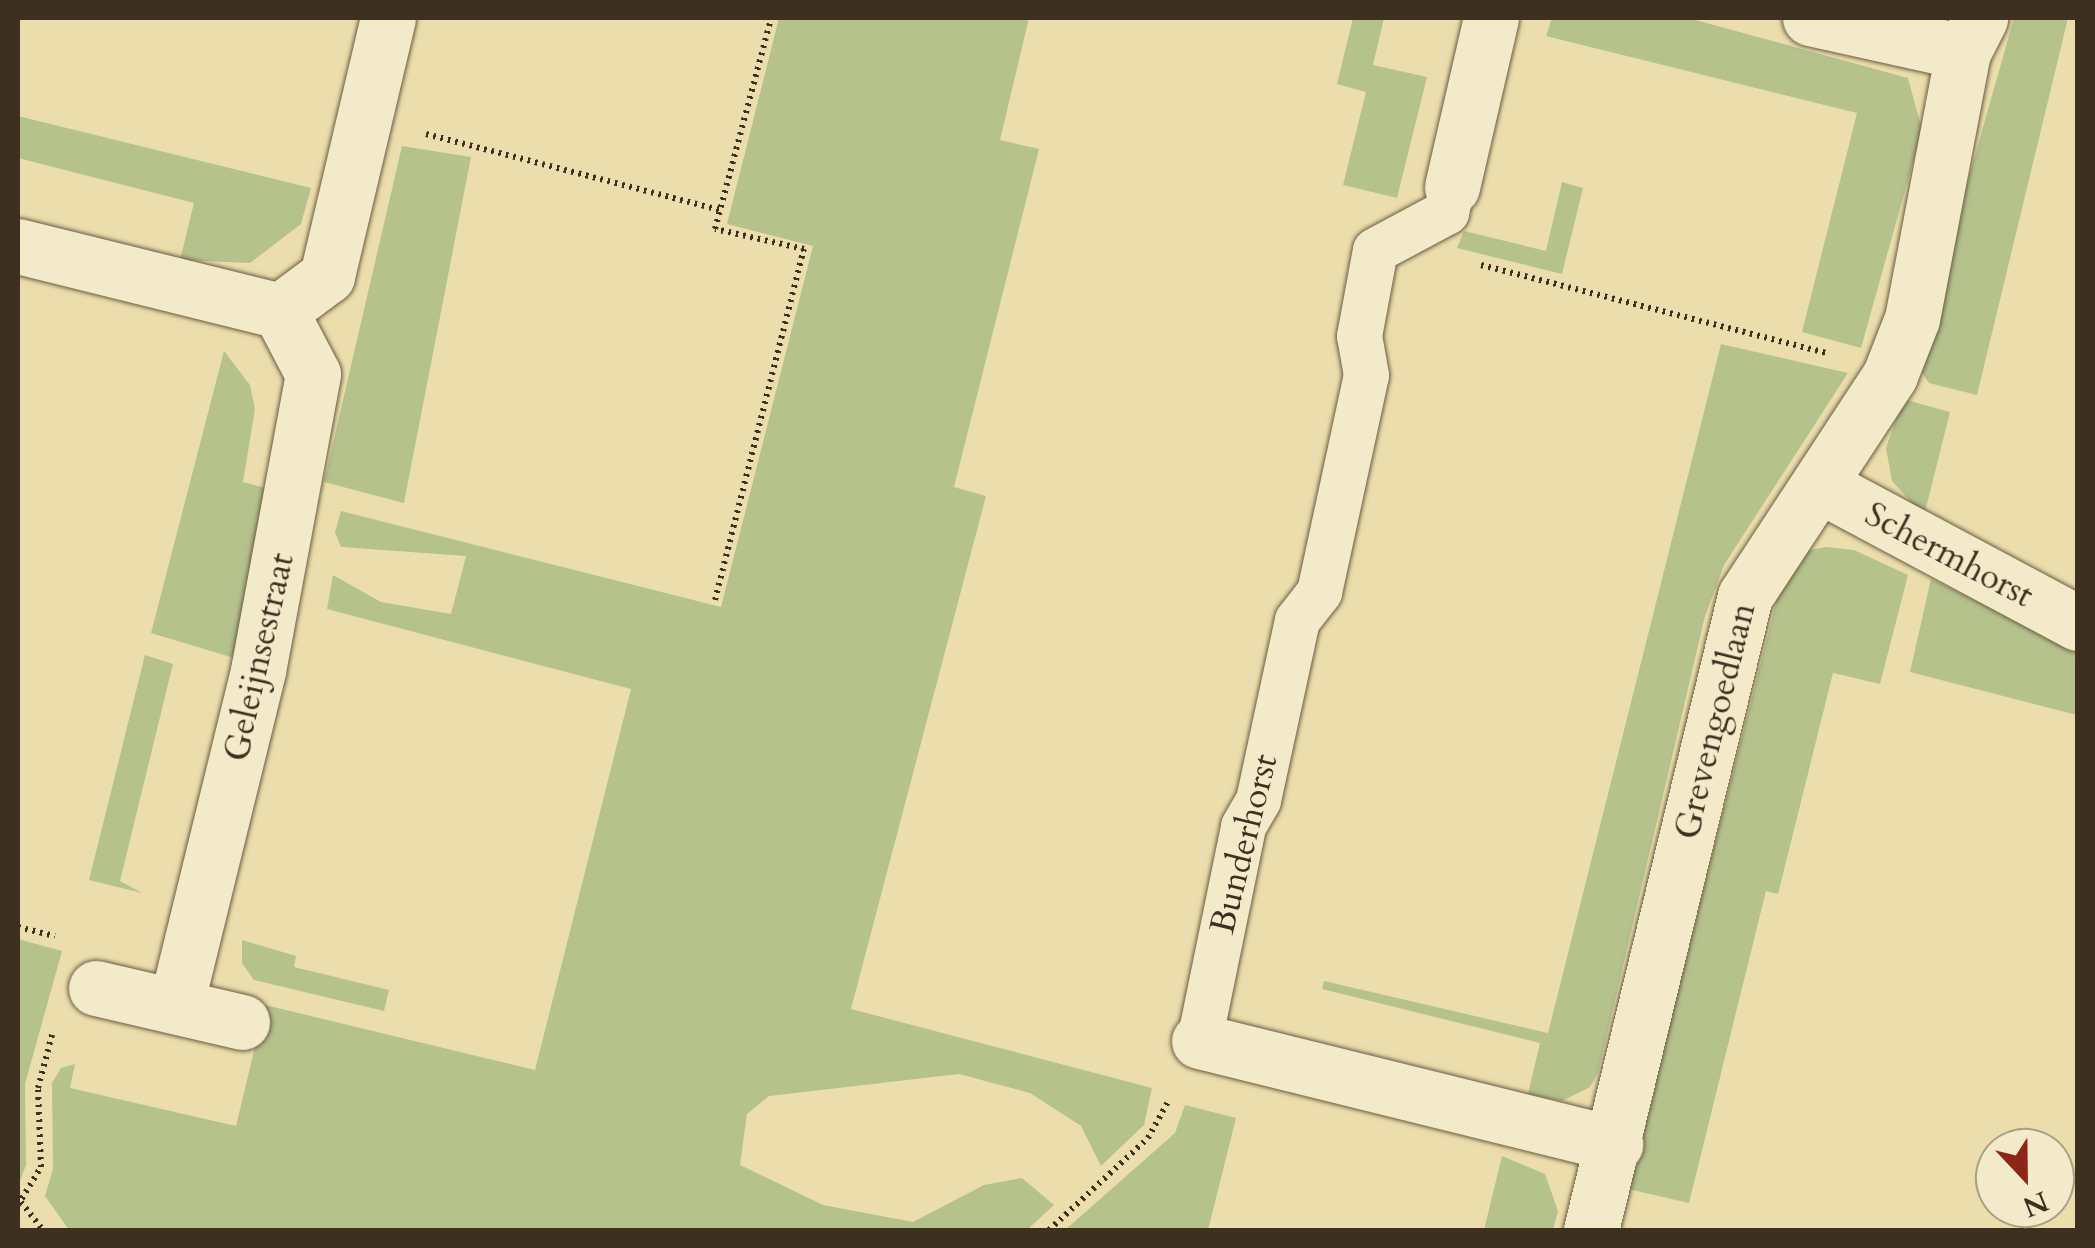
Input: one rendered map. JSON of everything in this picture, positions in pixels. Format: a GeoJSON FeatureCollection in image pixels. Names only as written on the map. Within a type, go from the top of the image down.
{"type":"FeatureCollection","features":[{"type":"Feature","properties":{"kind":"street"},"geometry":{"type":"LineString","coordinates":[[18,246],[280,311],[327,276],[388,18]]}},
{"type":"Feature","properties":{"kind":"street"},"geometry":{"type":"LineString","coordinates":[[1452,188],[1491,18]]}},
{"type":"Feature","properties":{"kind":"street"},"geometry":{"type":"LineString","coordinates":[[1810,18],[1972,35]]}},
{"type":"Feature","properties":{"kind":"street","name":"Grevengoedlaan"},"geometry":{"type":"LineString","coordinates":[[1591,1230],[1615,1144],[1728,650],[1765,558],[1820,486],[1890,375],[1912,319],[1972,35]]}},
{"type":"Feature","properties":{"kind":"street","name":"Geleijnsestraat"},"geometry":{"type":"LineString","coordinates":[[176,1006],[262,654],[313,374],[280,311]]}},
{"type":"Feature","properties":{"kind":"street","name":"Schermhorst"},"geometry":{"type":"LineString","coordinates":[[1820,486],[2078,623]]}},
{"type":"Feature","properties":{"kind":"street"},"geometry":{"type":"LineString","coordinates":[[96,988],[242,1022]]}},
{"type":"Feature","properties":{"kind":"street"},"geometry":{"type":"LineString","coordinates":[[1198,1041],[1615,1144]]}},
{"type":"Feature","properties":{"kind":"lane"},"geometry":{"type":"LineString","coordinates":[[1390,242],[1446,212],[1452,188]]}},
{"type":"Feature","properties":{"kind":"lane","name":"Bunderhorst"},"geometry":{"type":"LineString","coordinates":[[1198,1041],[1242,826],[1258,800],[1297,620],[1319,592],[1366,376],[1358,336],[1375,250],[1390,242]]}},
{"type":"Feature","properties":{"kind":"path"},"geometry":{"type":"LineString","coordinates":[[715,600],[804,249],[715,229],[770,18]]}},
{"type":"Feature","properties":{"kind":"path"},"geometry":{"type":"LineString","coordinates":[[364,118],[720,210]]}},
{"type":"Feature","properties":{"kind":"path"},"geometry":{"type":"LineString","coordinates":[[1390,242],[1890,375]]}},
{"type":"Feature","properties":{"kind":"path"},"geometry":{"type":"LineString","coordinates":[[44,1230],[19,1204],[41,1167],[38,1088],[66,981],[96,988]]}},
{"type":"Feature","properties":{"kind":"path"},"geometry":{"type":"LineString","coordinates":[[1048,1230],[1148,1138],[1198,1041]]}},
{"type":"Feature","properties":{"kind":"green space"},"geometry":{"type":"Polygon","coordinates":[[[779,18],[1029,18],[1000,140],[1039,149],[954,487],[986,496],[851,1009],[1152,1088],[1144,1125],[1101,1166],[1081,1126],[1030,1093],[959,1074],[769,1096],[747,1114],[740,1165],[823,1205],[913,1222],[984,1185],[1022,1178],[1054,1205],[1027,1230],[69,1230],[45,1196],[53,1169],[52,1083],[61,1068],[75,1064],[70,1088],[236,1126],[265,1005],[535,1070],[631,689],[327,609],[333,575],[381,602],[451,614],[466,556],[341,547],[335,532],[341,511],[721,607],[813,246],[727,224],[779,18]]]}},
{"type":"Feature","properties":{"kind":"green space"},"geometry":{"type":"Polygon","coordinates":[[[1353,18],[1384,18],[1373,65],[1427,77],[1397,198],[1343,185],[1366,92],[1337,84],[1353,18]]]}},
{"type":"Feature","properties":{"kind":"green space"},"geometry":{"type":"Polygon","coordinates":[[[1552,18],[1688,18],[1908,78],[1922,130],[1861,348],[1802,332],[1857,113],[1546,36],[1552,18]]]}},
{"type":"Feature","properties":{"kind":"green space"},"geometry":{"type":"Polygon","coordinates":[[[2014,18],[2068,18],[1977,395],[1929,383],[1916,364],[2014,18]]]}},
{"type":"Feature","properties":{"kind":"green space"},"geometry":{"type":"Polygon","coordinates":[[[18,116],[311,188],[301,224],[250,263],[180,260],[194,203],[18,158],[18,116]]]}},
{"type":"Feature","properties":{"kind":"green space"},"geometry":{"type":"Polygon","coordinates":[[[402,146],[471,157],[404,503],[324,482],[402,146]]]}},
{"type":"Feature","properties":{"kind":"green space"},"geometry":{"type":"Polygon","coordinates":[[[1562,182],[1583,188],[1562,274],[1457,248],[1464,231],[1546,251],[1562,182]]]}},
{"type":"Feature","properties":{"kind":"green space"},"geometry":{"type":"Polygon","coordinates":[[[1721,344],[1848,373],[1724,565],[1705,616],[1598,1073],[1590,1087],[1562,1101],[1528,1094],[1540,1043],[1322,989],[1324,981],[1548,1033],[1721,344]]]}},
{"type":"Feature","properties":{"kind":"green space"},"geometry":{"type":"Polygon","coordinates":[[[224,351],[250,385],[255,409],[243,482],[265,488],[234,658],[151,633],[224,351]]]}},
{"type":"Feature","properties":{"kind":"green space"},"geometry":{"type":"Polygon","coordinates":[[[1903,399],[1950,412],[1924,516],[1892,481],[1886,448],[1903,399]]]}},
{"type":"Feature","properties":{"kind":"green space"},"geometry":{"type":"Polygon","coordinates":[[[1826,547],[1854,550],[1908,575],[1880,684],[1833,673],[1778,894],[1766,891],[1689,1203],[1628,1189],[1783,575],[1801,552],[1826,547]]]}},
{"type":"Feature","properties":{"kind":"green space"},"geometry":{"type":"Polygon","coordinates":[[[1931,579],[2077,651],[2077,715],[1910,672],[1931,579]]]}},
{"type":"Feature","properties":{"kind":"green space"},"geometry":{"type":"Polygon","coordinates":[[[145,655],[173,664],[120,881],[142,893],[89,880],[145,655]]]}},
{"type":"Feature","properties":{"kind":"green space"},"geometry":{"type":"Polygon","coordinates":[[[18,939],[62,951],[25,1084],[26,1165],[18,1186],[18,939]]]}},
{"type":"Feature","properties":{"kind":"green space"},"geometry":{"type":"Polygon","coordinates":[[[242,940],[296,956],[294,967],[389,990],[384,1011],[254,980],[242,963],[242,940]]]}},
{"type":"Feature","properties":{"kind":"green space"},"geometry":{"type":"Polygon","coordinates":[[[1185,1105],[1236,1118],[1208,1230],[1065,1230],[1175,1133],[1185,1105]]]}},
{"type":"Feature","properties":{"kind":"green space"},"geometry":{"type":"Polygon","coordinates":[[[1502,1156],[1545,1174],[1558,1211],[1553,1230],[1484,1230],[1502,1156]]]}}]}
